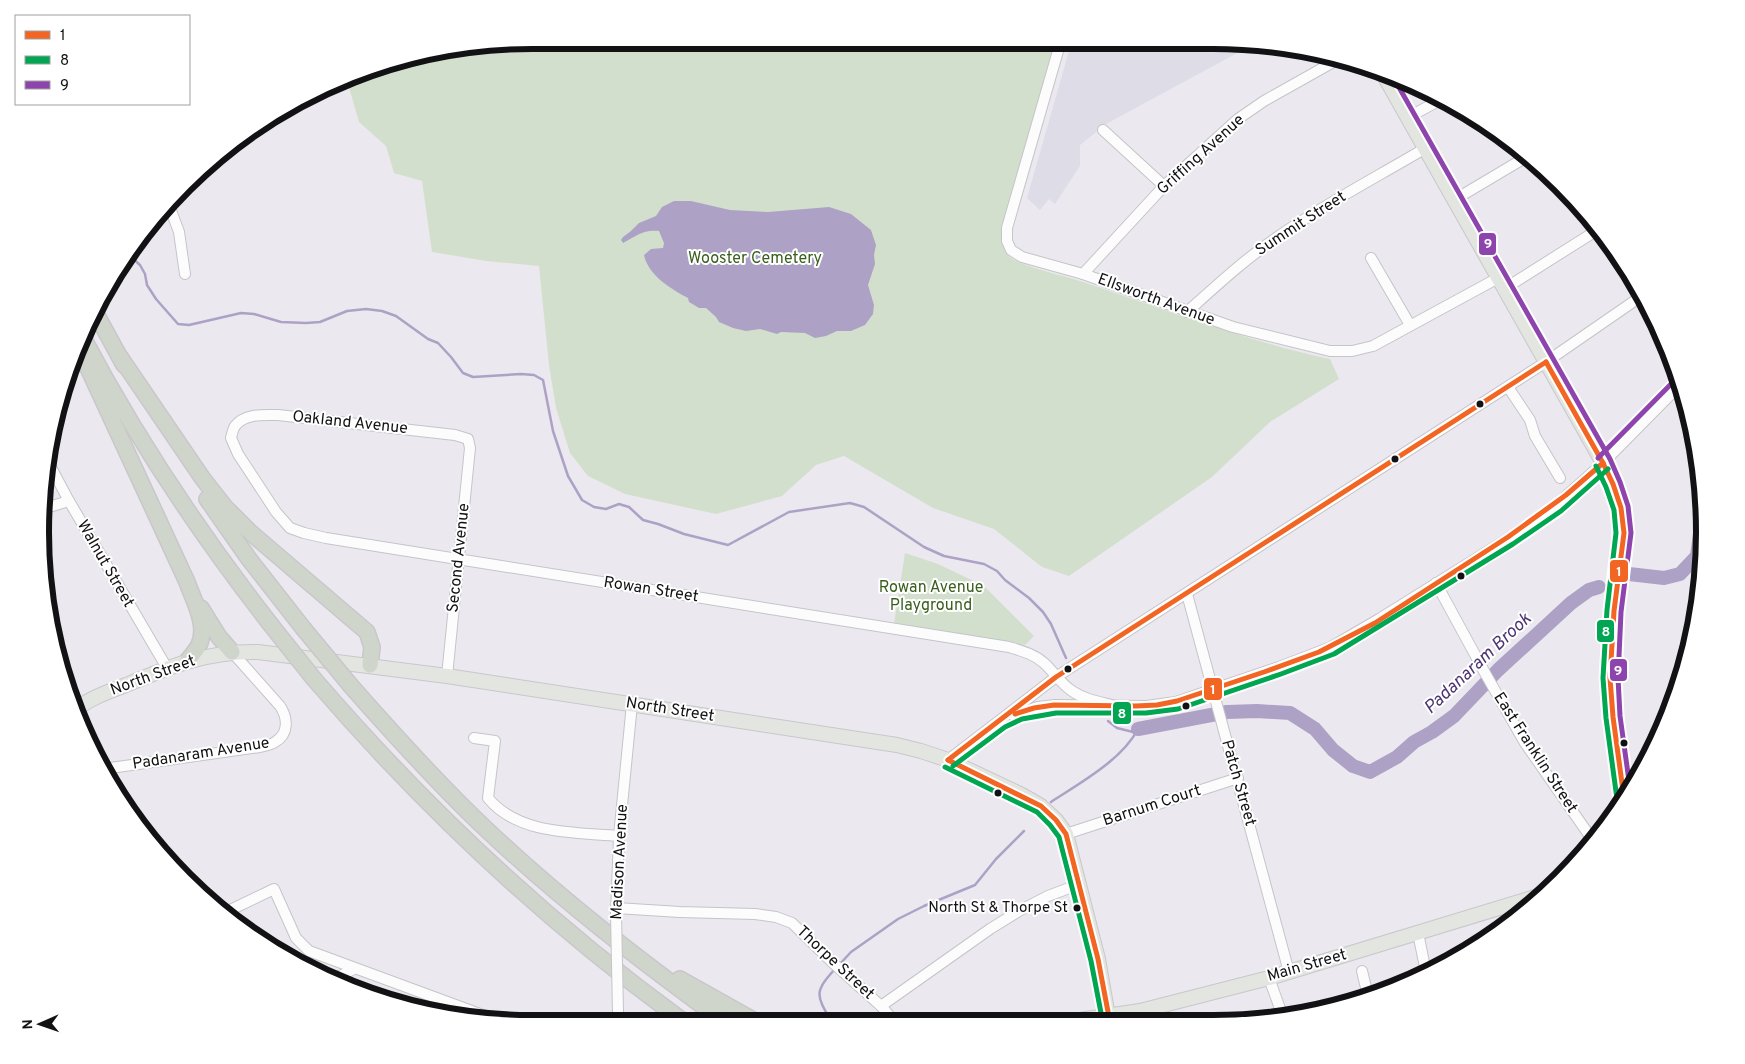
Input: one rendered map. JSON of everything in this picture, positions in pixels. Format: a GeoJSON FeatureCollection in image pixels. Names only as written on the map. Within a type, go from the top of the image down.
{"type":"FeatureCollection","features":[{"type":"Feature","properties":{"kind":"highway"},"geometry":{"type":"LineString","coordinates":[[99,319],[164,432],[221,520],[259,573],[351,686],[457,802],[517,858],[640,961],[715,1015]]}},
{"type":"Feature","properties":{"kind":"highway"},"geometry":{"type":"LineString","coordinates":[[87,345],[128,418],[177,495],[220,558],[314,679],[386,760],[472,846],[533,902],[599,958],[675,1015]]}},
{"type":"Feature","properties":{"kind":"highway"},"geometry":{"type":"LineString","coordinates":[[83,355],[187,582],[199,613],[202,633],[198,646],[188,660]]}},
{"type":"Feature","properties":{"kind":"highway"},"geometry":{"type":"LineString","coordinates":[[120,357],[203,479],[225,507],[250,532],[367,632],[372,647],[370,665]]}},
{"type":"Feature","properties":{"kind":"highway"},"geometry":{"type":"LineString","coordinates":[[187,582],[219,637],[232,652]]}},
{"type":"Feature","properties":{"kind":"highway"},"geometry":{"type":"LineString","coordinates":[[577,910],[680,979],[744,1015]]}},
{"type":"Feature","properties":{"kind":"main road"},"geometry":{"type":"LineString","coordinates":[[1387,82],[1603,463],[1621,508],[1624,533],[1614,611],[1610,678],[1623,788]]}},
{"type":"Feature","properties":{"kind":"main road","name":"North Street"},"geometry":{"type":"LineString","coordinates":[[81,705],[188,660],[232,652],[274,653],[370,665],[632,704],[897,745],[921,751],[948,760],[1041,806],[1056,820],[1066,834],[1098,959],[1108,1015]]}},
{"type":"Feature","properties":{"kind":"main road","name":"Main Street"},"geometry":{"type":"LineString","coordinates":[[1124,1015],[1269,978],[1526,899]]}},
{"type":"Feature","properties":{"kind":"street","name":"Ellsworth Avenue"},"geometry":{"type":"LineString","coordinates":[[1059,49],[1007,228],[1007,241],[1011,250],[1022,257],[1084,274],[1233,327],[1330,351],[1352,351],[1373,346],[1410,325],[1501,284],[1592,233]]}},
{"type":"Feature","properties":{"kind":"street","name":"Griffing Avenue"},"geometry":{"type":"LineString","coordinates":[[1084,274],[1164,186],[1238,119],[1264,101],[1332,64]]}},
{"type":"Feature","properties":{"kind":"street"},"geometry":{"type":"LineString","coordinates":[[1407,118],[1435,103]]}},
{"type":"Feature","properties":{"kind":"street"},"geometry":{"type":"LineString","coordinates":[[1103,130],[1164,186]]}},
{"type":"Feature","properties":{"kind":"street","name":"Summit Street"},"geometry":{"type":"LineString","coordinates":[[1187,312],[1244,261],[1275,238],[1424,149]]}},
{"type":"Feature","properties":{"kind":"street"},"geometry":{"type":"LineString","coordinates":[[1454,200],[1521,160]]}},
{"type":"Feature","properties":{"kind":"street"},"geometry":{"type":"LineString","coordinates":[[171,211],[180,237],[185,274]]}},
{"type":"Feature","properties":{"kind":"street"},"geometry":{"type":"LineString","coordinates":[[1372,258],[1410,325]]}},
{"type":"Feature","properties":{"kind":"street"},"geometry":{"type":"LineString","coordinates":[[948,760],[1056,678],[1508,387],[1637,299]]}},
{"type":"Feature","properties":{"kind":"street"},"geometry":{"type":"LineString","coordinates":[[1508,387],[1530,420],[1538,442],[1560,478]]}},
{"type":"Feature","properties":{"kind":"street","name":"Rowan Street"},"geometry":{"type":"LineString","coordinates":[[1001,720],[1020,712],[1055,705],[1146,706],[1176,702],[1279,667],[1331,646],[1379,620],[1436,582],[1509,538],[1556,505],[1603,463],[1675,390]]}},
{"type":"Feature","properties":{"kind":"street","name":"Oakland Avenue"},"geometry":{"type":"LineString","coordinates":[[234,426],[246,418],[278,415],[455,435],[468,439]]}},
{"type":"Feature","properties":{"kind":"street","name":"Rowan Street"},"geometry":{"type":"LineString","coordinates":[[234,426],[231,438],[238,454],[276,512],[290,528],[326,538],[1009,647],[1028,652],[1044,663],[1056,678],[1071,691],[1087,699],[1116,706]]}},
{"type":"Feature","properties":{"kind":"street","name":"Second Avenue"},"geometry":{"type":"LineString","coordinates":[[447,676],[470,448],[468,439]]}},
{"type":"Feature","properties":{"kind":"street","name":"Walnut Street"},"geometry":{"type":"LineString","coordinates":[[53,471],[167,668]]}},
{"type":"Feature","properties":{"kind":"street"},"geometry":{"type":"LineString","coordinates":[[50,507],[69,501]]}},
{"type":"Feature","properties":{"kind":"street","name":"East Franklin Street"},"geometry":{"type":"LineString","coordinates":[[1436,582],[1525,744],[1589,835]]}},
{"type":"Feature","properties":{"kind":"street","name":"Patch Street"},"geometry":{"type":"LineString","coordinates":[[1187,594],[1289,972]]}},
{"type":"Feature","properties":{"kind":"street","name":"Padanaram Avenue"},"geometry":{"type":"LineString","coordinates":[[110,768],[260,748],[276,742],[286,730],[286,716],[280,706],[232,652]]}},
{"type":"Feature","properties":{"kind":"street","name":"Madison Avenue"},"geometry":{"type":"LineString","coordinates":[[618,1015],[616,911],[619,836],[632,704]]}},
{"type":"Feature","properties":{"kind":"street"},"geometry":{"type":"LineString","coordinates":[[474,738],[494,742],[488,798],[506,814],[519,821],[553,830],[619,836]]}},
{"type":"Feature","properties":{"kind":"street","name":"Barnum Court"},"geometry":{"type":"LineString","coordinates":[[1066,834],[1238,778]]}},
{"type":"Feature","properties":{"kind":"street","name":"Thorpe Street"},"geometry":{"type":"LineString","coordinates":[[616,911],[776,916],[792,923],[838,968],[881,1006],[990,929],[1019,911],[1048,896],[1080,884]]}},
{"type":"Feature","properties":{"kind":"street"},"geometry":{"type":"LineString","coordinates":[[232,910],[274,889],[296,938],[303,946],[315,954],[474,1011]]}},
{"type":"Feature","properties":{"kind":"street"},"geometry":{"type":"LineString","coordinates":[[1418,933],[1425,966]]}},
{"type":"Feature","properties":{"kind":"street"},"geometry":{"type":"LineString","coordinates":[[341,975],[354,969]]}},
{"type":"Feature","properties":{"kind":"street"},"geometry":{"type":"LineString","coordinates":[[1362,971],[1367,990]]}},
{"type":"Feature","properties":{"kind":"street"},"geometry":{"type":"LineString","coordinates":[[1269,978],[1280,1010]]}},
{"type":"Feature","properties":{"kind":"street"},"geometry":{"type":"LineString","coordinates":[[881,1006],[888,1015]]}},
{"type":"Feature","properties":{"kind":"shaded area"},"geometry":{"type":"Polygon","coordinates":[[[1070,49],[1243,50],[1106,124],[1080,145],[1080,166],[1055,204],[1049,199],[1040,210],[1027,198],[1070,49]]]}},
{"type":"Feature","properties":{"kind":"shaded area"},"geometry":{"type":"Polygon","coordinates":[[[674,201],[691,201],[730,210],[768,212],[829,207],[851,214],[871,230],[876,245],[875,264],[868,285],[874,305],[873,314],[865,325],[851,331],[837,331],[815,338],[805,333],[781,332],[777,334],[760,329],[746,331],[719,322],[706,308],[699,308],[689,302],[688,298],[661,281],[650,269],[644,255],[651,249],[663,248],[664,243],[659,231],[644,232],[623,243],[621,240],[639,223],[656,216],[662,207],[674,201]]]}},
{"type":"Feature","properties":{"kind":"green space","name":"Wooster Cemetery"},"geometry":{"type":"Polygon","coordinates":[[[532,49],[1055,49],[1003,228],[1003,243],[1006,253],[1014,260],[1032,267],[1080,281],[1235,334],[1330,359],[1339,379],[1270,422],[1212,477],[1069,576],[1042,567],[994,529],[933,508],[844,456],[816,465],[782,496],[716,514],[625,494],[588,476],[570,453],[556,408],[549,365],[539,266],[486,261],[432,252],[422,181],[394,173],[386,146],[359,122],[348,85],[407,65],[469,53],[532,49]]]}},
{"type":"Feature","properties":{"kind":"green space","name":"Rowan Avenue Playground"},"geometry":{"type":"Polygon","coordinates":[[[905,553],[938,564],[984,586],[1034,636],[1025,645],[894,624],[905,553]]]}},
{"type":"Feature","properties":{"kind":"waterway","name":"Padanaram Brook"},"geometry":{"type":"LineString","coordinates":[[134,259],[140,265],[145,274],[147,285],[156,299],[178,324],[189,325],[241,313],[254,314],[281,322],[306,323],[320,322],[347,311],[366,309],[382,311],[396,316],[428,339],[438,343],[463,373],[473,377],[534,375],[543,380],[553,431],[568,476],[582,500],[594,507],[606,509],[619,504],[629,507],[643,520],[684,534],[728,545],[789,512],[850,503],[864,507],[924,547],[944,556],[984,564],[997,571],[1043,612],[1051,624],[1066,658]]}},
{"type":"Feature","properties":{"kind":"waterway","name":"Padanaram Brook"},"geometry":{"type":"LineString","coordinates":[[1629,574],[1664,578],[1680,574],[1695,558]]}},
{"type":"Feature","properties":{"kind":"waterway","name":"Padanaram Brook"},"geometry":{"type":"LineString","coordinates":[[1138,729],[1227,712],[1290,713],[1315,729],[1333,750],[1353,766],[1370,772],[1397,757],[1414,742],[1454,716],[1498,670],[1571,603],[1589,590],[1599,587]]}},
{"type":"Feature","properties":{"kind":"waterway","name":"Padanaram Brook"},"geometry":{"type":"LineString","coordinates":[[1108,721],[1117,728],[1133,732],[1137,729]]}},
{"type":"Feature","properties":{"kind":"waterway"},"geometry":{"type":"LineString","coordinates":[[1051,802],[1111,761],[1122,751],[1138,729]]}},
{"type":"Feature","properties":{"kind":"waterway"},"geometry":{"type":"LineString","coordinates":[[839,965],[851,952],[898,919],[975,885],[996,859],[1024,831]]}},
{"type":"Feature","properties":{"kind":"waterway"},"geometry":{"type":"LineString","coordinates":[[828,1015],[822,1005],[820,994],[823,983],[835,969]]}},
{"type":"Feature","properties":{"kind":"transit line","name":"9"},"geometry":{"type":"LineString","coordinates":[[1398,86],[1610,459],[1628,506],[1631,533],[1621,612],[1618,678],[1620,716],[1629,779]]}},
{"type":"Feature","properties":{"kind":"transit line","name":"1"},"geometry":{"type":"LineString","coordinates":[[1546,362],[1603,463],[1621,508],[1624,533],[1614,611],[1610,678],[1623,788]]}},
{"type":"Feature","properties":{"kind":"transit line","name":"1"},"geometry":{"type":"LineString","coordinates":[[948,760],[1056,677],[1546,362]]}},
{"type":"Feature","properties":{"kind":"transit line","name":"9"},"geometry":{"type":"LineString","coordinates":[[1598,458],[1673,382]]}},
{"type":"Feature","properties":{"kind":"transit line","name":"1"},"geometry":{"type":"LineString","coordinates":[[1015,714],[1034,708],[1054,705],[1136,706],[1157,705],[1177,701],[1319,652],[1375,623],[1508,537],[1566,495],[1603,463]]}},
{"type":"Feature","properties":{"kind":"transit line","name":"8"},"geometry":{"type":"LineString","coordinates":[[1596,466],[1614,510],[1616,533],[1607,610],[1603,678],[1606,718],[1617,797]]}},
{"type":"Feature","properties":{"kind":"transit line","name":"8"},"geometry":{"type":"LineString","coordinates":[[953,766],[1005,727],[1022,719],[1056,713],[1146,713],[1178,709],[1334,654],[1513,544],[1561,511],[1608,469]]}},
{"type":"Feature","properties":{"kind":"transit line","name":"1"},"geometry":{"type":"LineString","coordinates":[[948,760],[1041,806],[1056,820],[1066,834],[1098,959],[1109,1015]]}},
{"type":"Feature","properties":{"kind":"transit line","name":"8"},"geometry":{"type":"LineString","coordinates":[[945,767],[1037,812],[1059,837],[1091,961],[1101,1015]]}},
{"type":"Feature","properties":{"kind":"place","name":"North St & Thorpe St"},"geometry":{"type":"Point","coordinates":[1077,908]}}]}
